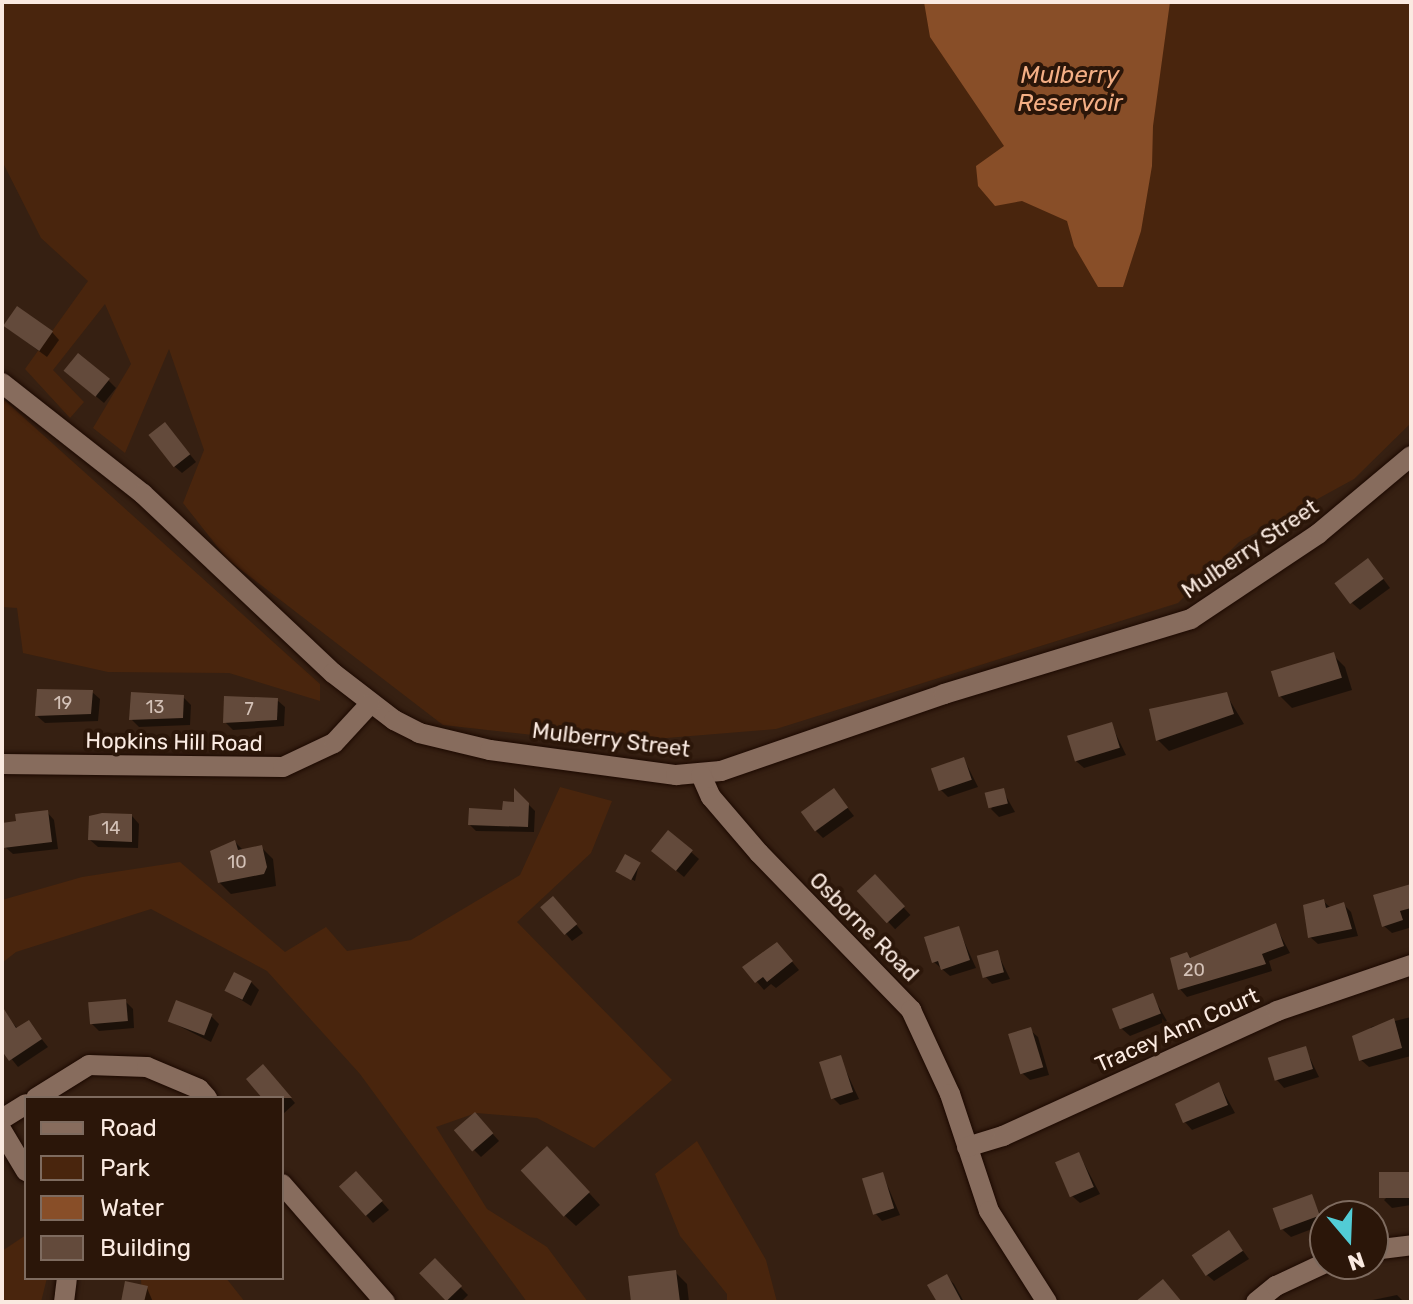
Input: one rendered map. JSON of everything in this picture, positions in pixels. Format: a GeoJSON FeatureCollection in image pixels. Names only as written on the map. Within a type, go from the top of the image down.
{"type":"FeatureCollection","features":[{"type":"Feature","properties":{"kind":"street","name":"Mulberry Street"},"geometry":{"type":"LineString","coordinates":[[2,383],[143,494],[370,704],[419,733],[449,742],[648,772],[701,775],[1191,619],[1318,534],[1411,456]]}},
{"type":"Feature","properties":{"kind":"street","name":"Hopkins Hill Road"},"geometry":{"type":"LineString","coordinates":[[2,764],[283,767],[334,743],[370,704]]}},
{"type":"Feature","properties":{"kind":"street","name":"Osborne Road"},"geometry":{"type":"LineString","coordinates":[[701,775],[711,797],[759,853],[911,1010],[950,1094],[989,1211],[1047,1302]]}},
{"type":"Feature","properties":{"kind":"street","name":"Tracey Ann Court"},"geometry":{"type":"LineString","coordinates":[[967,1147],[1003,1136],[1277,1011],[1411,965]]}},
{"type":"Feature","properties":{"kind":"street"},"geometry":{"type":"LineString","coordinates":[[39,1096],[89,1065],[147,1067],[199,1089],[205,1096]]}},
{"type":"Feature","properties":{"kind":"street"},"geometry":{"type":"LineString","coordinates":[[2,1119],[24,1105]]}},
{"type":"Feature","properties":{"kind":"street"},"geometry":{"type":"LineString","coordinates":[[2,1131],[24,1168]]}},
{"type":"Feature","properties":{"kind":"street"},"geometry":{"type":"LineString","coordinates":[[284,1186],[385,1302]]}},
{"type":"Feature","properties":{"kind":"street"},"geometry":{"type":"LineString","coordinates":[[1389,1248],[1411,1245]]}},
{"type":"Feature","properties":{"kind":"street"},"geometry":{"type":"LineString","coordinates":[[1256,1302],[1276,1286],[1309,1271]]}},
{"type":"Feature","properties":{"kind":"street"},"geometry":{"type":"LineString","coordinates":[[64,1302],[67,1280]]}},
{"type":"Feature","properties":{"kind":"green space"},"geometry":{"type":"Polygon","coordinates":[[[2,2],[1411,2],[1411,423],[1354,479],[1239,542],[1178,603],[776,729],[606,743],[443,725],[227,559],[183,503],[204,450],[169,349],[125,453],[93,428],[131,364],[105,304],[53,370],[84,402],[70,418],[25,369],[88,281],[41,238],[2,161],[2,2]]]}},
{"type":"Feature","properties":{"kind":"green space"},"geometry":{"type":"Polygon","coordinates":[[[2,398],[320,684],[320,701],[229,673],[108,672],[23,653],[17,608],[2,607],[2,398]]]}},
{"type":"Feature","properties":{"kind":"green space"},"geometry":{"type":"Polygon","coordinates":[[[560,787],[612,801],[591,853],[517,922],[672,1080],[594,1148],[537,1118],[476,1113],[436,1127],[487,1209],[547,1247],[588,1302],[527,1302],[360,1074],[267,971],[151,909],[16,952],[2,963],[2,900],[82,877],[180,862],[285,952],[326,927],[347,951],[411,940],[520,875],[560,787]]]}},
{"type":"Feature","properties":{"kind":"green space"},"geometry":{"type":"Polygon","coordinates":[[[697,1141],[766,1260],[777,1302],[727,1302],[727,1294],[680,1236],[655,1174],[697,1141]]]}},
{"type":"Feature","properties":{"kind":"green space"},"geometry":{"type":"Polygon","coordinates":[[[24,1236],[24,1280],[46,1280],[41,1302],[2,1300],[2,1251],[24,1236]]]}},
{"type":"Feature","properties":{"kind":"green space"},"geometry":{"type":"Polygon","coordinates":[[[141,1280],[228,1280],[245,1302],[142,1302],[141,1280]]]}},
{"type":"Feature","properties":{"kind":"water","name":"Mulberry Reservoir"},"geometry":{"type":"Polygon","coordinates":[[[924,2],[1170,2],[1153,126],[1152,166],[1141,231],[1123,287],[1098,287],[1074,246],[1067,221],[1022,201],[995,206],[978,186],[976,166],[1004,146],[930,37],[924,2]]]}},
{"type":"Feature","properties":{"kind":"building"},"geometry":{"type":"Polygon","coordinates":[[[17,306],[53,331],[39,351],[3,326],[17,306]]]}},
{"type":"Feature","properties":{"kind":"building"},"geometry":{"type":"Polygon","coordinates":[[[78,353],[110,379],[95,397],[64,371],[78,353]]]}},
{"type":"Feature","properties":{"kind":"building"},"geometry":{"type":"Polygon","coordinates":[[[165,422],[190,454],[174,467],[148,435],[165,422]]]}},
{"type":"Feature","properties":{"kind":"building"},"geometry":{"type":"Polygon","coordinates":[[[1368,558],[1384,579],[1350,604],[1334,583],[1368,558]]]}},
{"type":"Feature","properties":{"kind":"building"},"geometry":{"type":"Polygon","coordinates":[[[1334,652],[1342,678],[1279,697],[1271,671],[1334,652]]]}},
{"type":"Feature","properties":{"kind":"building"},"geometry":{"type":"Polygon","coordinates":[[[37,689],[93,690],[91,714],[35,716],[37,689]]]}},
{"type":"Feature","properties":{"kind":"building"},"geometry":{"type":"Polygon","coordinates":[[[131,692],[184,695],[183,718],[129,720],[131,692]]]}},
{"type":"Feature","properties":{"kind":"building"},"geometry":{"type":"Polygon","coordinates":[[[1227,692],[1234,714],[1156,741],[1149,709],[1227,692]]]}},
{"type":"Feature","properties":{"kind":"building"},"geometry":{"type":"Polygon","coordinates":[[[224,696],[278,698],[277,720],[223,723],[224,696]]]}},
{"type":"Feature","properties":{"kind":"building"},"geometry":{"type":"Polygon","coordinates":[[[1112,722],[1120,748],[1075,762],[1067,736],[1112,722]]]}},
{"type":"Feature","properties":{"kind":"building"},"geometry":{"type":"Polygon","coordinates":[[[964,757],[972,780],[939,791],[931,768],[964,757]]]}},
{"type":"Feature","properties":{"kind":"building"},"geometry":{"type":"Polygon","coordinates":[[[514,788],[529,803],[528,827],[468,825],[469,808],[502,810],[503,801],[514,802],[514,788]]]}},
{"type":"Feature","properties":{"kind":"building"},"geometry":{"type":"Polygon","coordinates":[[[834,788],[848,807],[815,832],[801,812],[834,788]]]}},
{"type":"Feature","properties":{"kind":"building"},"geometry":{"type":"Polygon","coordinates":[[[1004,788],[1008,804],[988,808],[985,793],[1004,788]]]}},
{"type":"Feature","properties":{"kind":"building"},"geometry":{"type":"Polygon","coordinates":[[[48,810],[52,842],[3,848],[2,823],[16,821],[15,814],[48,810]]]}},
{"type":"Feature","properties":{"kind":"building"},"geometry":{"type":"Polygon","coordinates":[[[132,814],[132,842],[88,840],[89,816],[132,814]]]}},
{"type":"Feature","properties":{"kind":"building"},"geometry":{"type":"Polygon","coordinates":[[[668,830],[693,850],[676,871],[651,851],[668,830]]]}},
{"type":"Feature","properties":{"kind":"building"},"geometry":{"type":"Polygon","coordinates":[[[235,840],[238,850],[262,845],[267,867],[264,874],[218,883],[210,851],[235,840]]]}},
{"type":"Feature","properties":{"kind":"building"},"geometry":{"type":"Polygon","coordinates":[[[625,854],[641,863],[631,880],[615,871],[625,854]]]}},
{"type":"Feature","properties":{"kind":"building"},"geometry":{"type":"Polygon","coordinates":[[[875,874],[905,906],[887,923],[857,891],[875,874]]]}},
{"type":"Feature","properties":{"kind":"building"},"geometry":{"type":"Polygon","coordinates":[[[1411,884],[1411,908],[1400,911],[1403,920],[1382,927],[1373,895],[1411,884]]]}},
{"type":"Feature","properties":{"kind":"building"},"geometry":{"type":"Polygon","coordinates":[[[553,896],[577,924],[564,935],[540,907],[553,896]]]}},
{"type":"Feature","properties":{"kind":"building"},"geometry":{"type":"Polygon","coordinates":[[[1324,899],[1326,908],[1344,902],[1352,929],[1308,938],[1303,905],[1324,899]]]}},
{"type":"Feature","properties":{"kind":"building"},"geometry":{"type":"Polygon","coordinates":[[[1276,923],[1284,946],[1262,954],[1266,964],[1178,990],[1170,958],[1187,952],[1190,958],[1276,923]]]}},
{"type":"Feature","properties":{"kind":"building"},"geometry":{"type":"Polygon","coordinates":[[[959,926],[970,960],[941,970],[938,961],[932,963],[924,937],[959,926]]]}},
{"type":"Feature","properties":{"kind":"building"},"geometry":{"type":"Polygon","coordinates":[[[777,942],[793,961],[767,982],[763,977],[755,983],[742,967],[777,942]]]}},
{"type":"Feature","properties":{"kind":"building"},"geometry":{"type":"Polygon","coordinates":[[[998,950],[1004,972],[983,978],[977,956],[998,950]]]}},
{"type":"Feature","properties":{"kind":"building"},"geometry":{"type":"Polygon","coordinates":[[[234,972],[252,981],[242,1000],[224,991],[234,972]]]}},
{"type":"Feature","properties":{"kind":"building"},"geometry":{"type":"Polygon","coordinates":[[[1153,993],[1161,1014],[1120,1029],[1112,1009],[1153,993]]]}},
{"type":"Feature","properties":{"kind":"building"},"geometry":{"type":"Polygon","coordinates":[[[126,999],[128,1021],[90,1024],[88,1002],[126,999]]]}},
{"type":"Feature","properties":{"kind":"building"},"geometry":{"type":"Polygon","coordinates":[[[176,1000],[212,1014],[204,1035],[168,1021],[176,1000]]]}},
{"type":"Feature","properties":{"kind":"building"},"geometry":{"type":"Polygon","coordinates":[[[2,1006],[16,1028],[29,1020],[42,1039],[9,1061],[2,1051],[2,1006]]]}},
{"type":"Feature","properties":{"kind":"building"},"geometry":{"type":"Polygon","coordinates":[[[1394,1018],[1402,1048],[1359,1061],[1352,1036],[1394,1018]]]}},
{"type":"Feature","properties":{"kind":"building"},"geometry":{"type":"Polygon","coordinates":[[[1031,1027],[1043,1067],[1020,1074],[1008,1034],[1031,1027]]]}},
{"type":"Feature","properties":{"kind":"building"},"geometry":{"type":"Polygon","coordinates":[[[1306,1046],[1313,1069],[1275,1081],[1268,1058],[1306,1046]]]}},
{"type":"Feature","properties":{"kind":"building"},"geometry":{"type":"Polygon","coordinates":[[[841,1055],[853,1092],[831,1099],[819,1062],[841,1055]]]}},
{"type":"Feature","properties":{"kind":"building"},"geometry":{"type":"Polygon","coordinates":[[[263,1064],[292,1098],[260,1096],[246,1079],[263,1064]]]}},
{"type":"Feature","properties":{"kind":"building"},"geometry":{"type":"Polygon","coordinates":[[[1219,1082],[1228,1105],[1183,1123],[1175,1104],[1219,1082]]]}},
{"type":"Feature","properties":{"kind":"building"},"geometry":{"type":"Polygon","coordinates":[[[475,1112],[493,1133],[472,1152],[454,1130],[475,1112]]]}},
{"type":"Feature","properties":{"kind":"building"},"geometry":{"type":"Polygon","coordinates":[[[547,1146],[590,1192],[564,1217],[521,1171],[547,1146]]]}},
{"type":"Feature","properties":{"kind":"building"},"geometry":{"type":"Polygon","coordinates":[[[1079,1152],[1094,1187],[1070,1197],[1055,1162],[1079,1152]]]}},
{"type":"Feature","properties":{"kind":"building"},"geometry":{"type":"Polygon","coordinates":[[[356,1171],[383,1201],[366,1216],[339,1186],[356,1171]]]}},
{"type":"Feature","properties":{"kind":"building"},"geometry":{"type":"Polygon","coordinates":[[[883,1172],[894,1208],[873,1215],[862,1178],[883,1172]]]}},
{"type":"Feature","properties":{"kind":"building"},"geometry":{"type":"Polygon","coordinates":[[[1379,1172],[1411,1172],[1411,1198],[1379,1198],[1379,1172]]]}},
{"type":"Feature","properties":{"kind":"building"},"geometry":{"type":"Polygon","coordinates":[[[1312,1194],[1314,1200],[1309,1200],[1309,1220],[1280,1230],[1273,1208],[1312,1194]]]}},
{"type":"Feature","properties":{"kind":"building"},"geometry":{"type":"Polygon","coordinates":[[[1229,1230],[1243,1251],[1206,1276],[1192,1255],[1229,1230]]]}},
{"type":"Feature","properties":{"kind":"building"},"geometry":{"type":"Polygon","coordinates":[[[435,1258],[462,1286],[446,1301],[419,1273],[435,1258]]]}},
{"type":"Feature","properties":{"kind":"building"},"geometry":{"type":"Polygon","coordinates":[[[676,1270],[680,1302],[631,1302],[628,1276],[676,1270]]]}},
{"type":"Feature","properties":{"kind":"building"},"geometry":{"type":"Polygon","coordinates":[[[947,1274],[962,1302],[937,1302],[927,1285],[947,1274]]]}},
{"type":"Feature","properties":{"kind":"building"},"geometry":{"type":"Polygon","coordinates":[[[1163,1279],[1182,1302],[1135,1302],[1163,1279]]]}},
{"type":"Feature","properties":{"kind":"building"},"geometry":{"type":"Polygon","coordinates":[[[125,1281],[148,1286],[144,1302],[121,1302],[125,1281]]]}}]}
